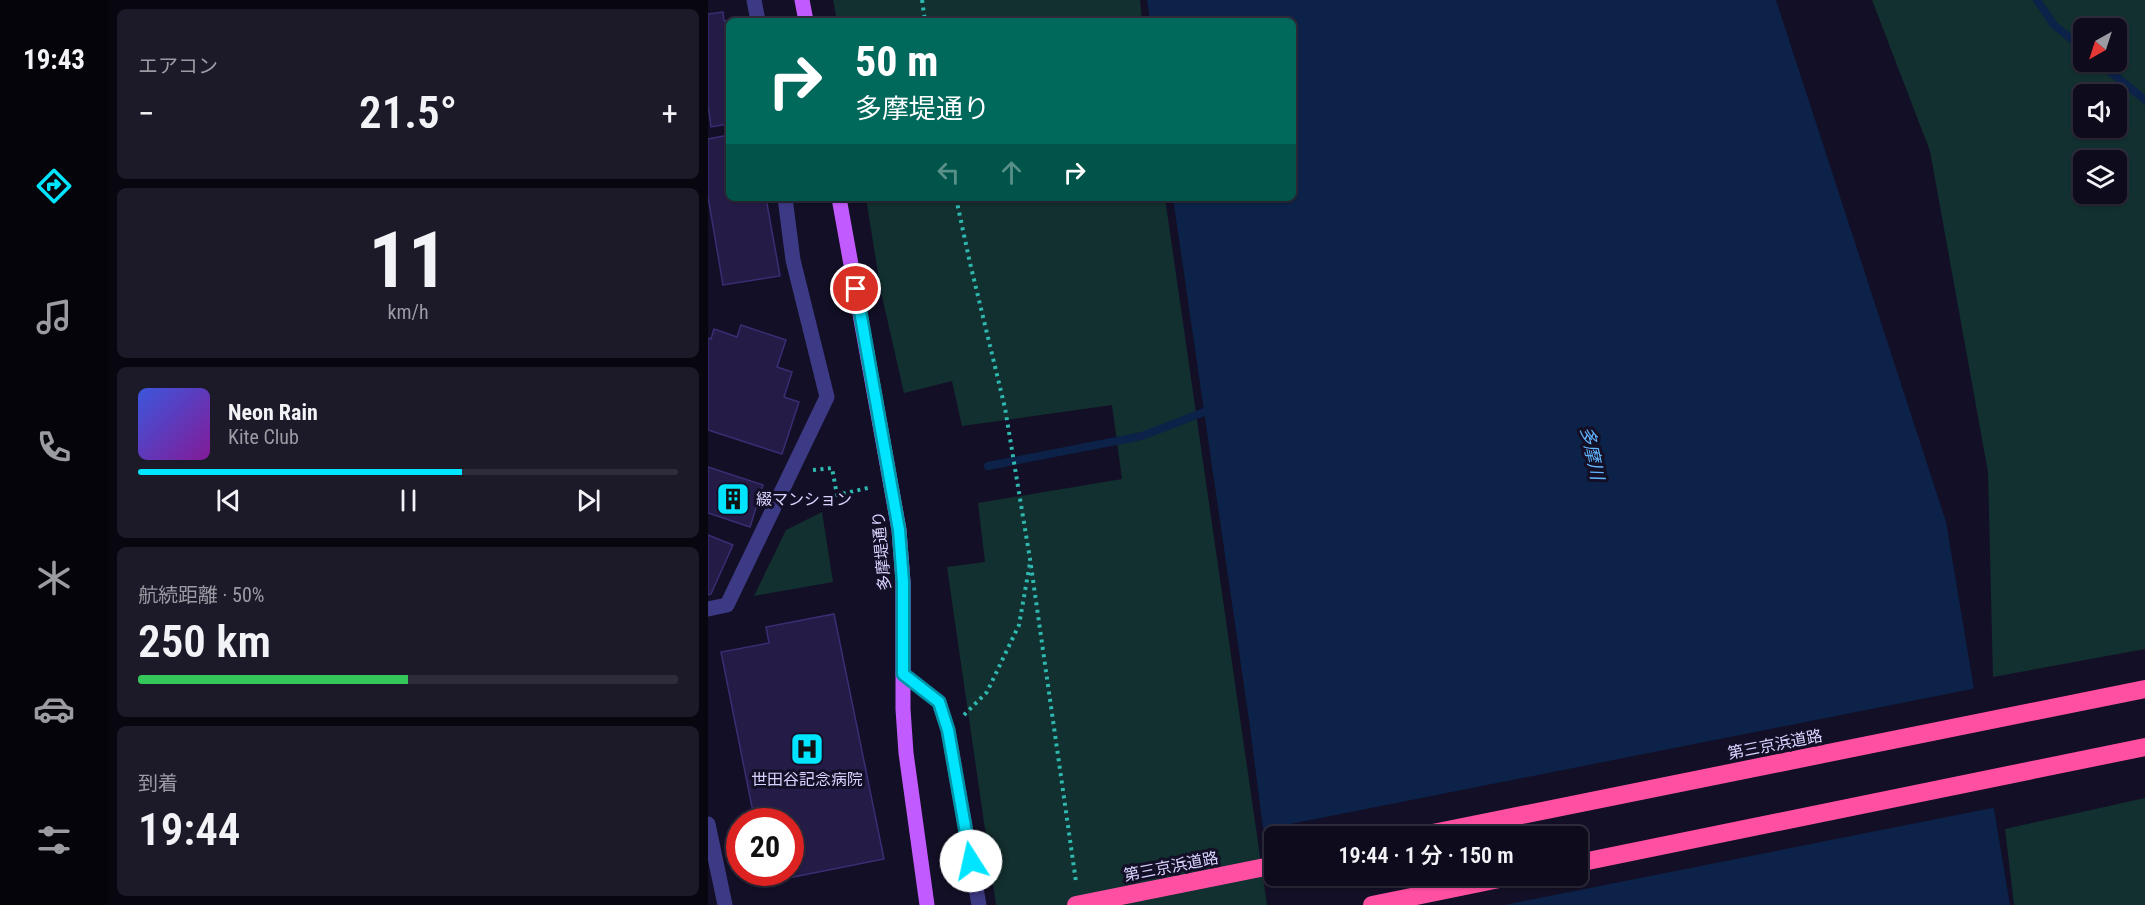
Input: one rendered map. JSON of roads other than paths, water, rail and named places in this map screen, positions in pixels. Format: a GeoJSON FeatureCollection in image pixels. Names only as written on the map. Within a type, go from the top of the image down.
{"type":"FeatureCollection","features":[{"type":"Feature","properties":{"kind":"highway","name":"第三京浜道路"},"geometry":{"type":"LineString","coordinates":[[1467,826],[2145,689]]}},
{"type":"Feature","properties":{"kind":"highway"},"geometry":{"type":"LineString","coordinates":[[1588,861],[2145,747]]}},
{"type":"Feature","properties":{"kind":"highway","name":"第三京浜道路"},"geometry":{"type":"LineString","coordinates":[[1077,899],[1264,867]]}},
{"type":"Feature","properties":{"kind":"highway"},"geometry":{"type":"LineString","coordinates":[[1372,905],[1465,886]]}},
{"type":"Feature","properties":{"kind":"main road"},"geometry":{"type":"LineString","coordinates":[[802,0],[805,18]]}},
{"type":"Feature","properties":{"kind":"main road","name":"多摩堤通り"},"geometry":{"type":"LineString","coordinates":[[840,201],[899,530],[903,582],[903,709],[906,753],[927,905]]}},
{"type":"Feature","properties":{"kind":"street"},"geometry":{"type":"LineString","coordinates":[[754,0],[757,18]]}},
{"type":"Feature","properties":{"kind":"street"},"geometry":{"type":"LineString","coordinates":[[708,609],[727,605],[827,397],[793,260],[785,201]]}},
{"type":"Feature","properties":{"kind":"street"},"geometry":{"type":"LineString","coordinates":[[903,674],[939,702],[948,730],[979,905]]}},
{"type":"Feature","properties":{"kind":"street"},"geometry":{"type":"LineString","coordinates":[[708,824],[725,905]]}},
{"type":"Feature","properties":{"kind":"water","name":"多摩川"},"geometry":{"type":"Polygon","coordinates":[[[1147,0],[1776,0],[1946,522],[2010,905],[1273,905],[1271,886],[1588,886],[1588,826],[1264,826],[1264,836],[1173,201],[1296,201],[1296,18],[1150,18],[1147,0]]]}},
{"type":"Feature","properties":{"kind":"waterway"},"geometry":{"type":"LineString","coordinates":[[2037,0],[2054,25],[2073,40]]}},
{"type":"Feature","properties":{"kind":"waterway"},"geometry":{"type":"LineString","coordinates":[[2110,72],[2145,100]]}},
{"type":"Feature","properties":{"kind":"waterway"},"geometry":{"type":"LineString","coordinates":[[988,466],[1142,436],[1204,412]]}},
{"type":"Feature","properties":{"kind":"place","name":"綴マンション"},"geometry":{"type":"Point","coordinates":[733,499]}},
{"type":"Feature","properties":{"kind":"place","name":"世田谷記念病院"},"geometry":{"type":"Point","coordinates":[807,749]}}]}
